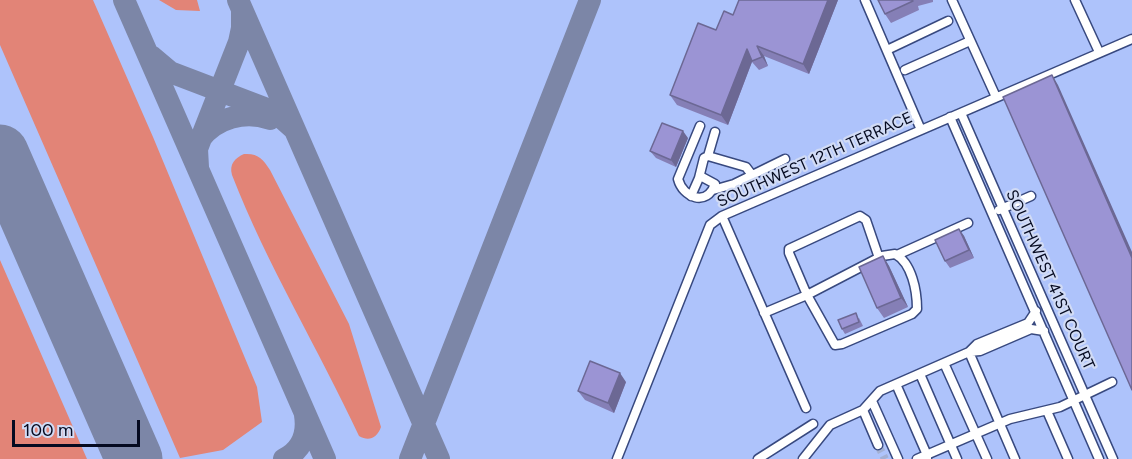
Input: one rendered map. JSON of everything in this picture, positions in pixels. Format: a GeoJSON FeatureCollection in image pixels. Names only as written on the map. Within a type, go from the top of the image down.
{"type":"FeatureCollection","features":[{"type":"Feature","properties":{"kind":"street"},"geometry":{"type":"LineString","coordinates":[[865,0],[921,130]]}},
{"type":"Feature","properties":{"kind":"street"},"geometry":{"type":"LineString","coordinates":[[953,0],[996,97]]}},
{"type":"Feature","properties":{"kind":"street"},"geometry":{"type":"LineString","coordinates":[[1076,0],[1099,52]]}},
{"type":"Feature","properties":{"kind":"street"},"geometry":{"type":"LineString","coordinates":[[887,50],[948,21]]}},
{"type":"Feature","properties":{"kind":"street","name":"SOUTHWEST 12TH TERRACE"},"geometry":{"type":"LineString","coordinates":[[616,459],[710,225],[722,216],[1132,39]]}},
{"type":"Feature","properties":{"kind":"street"},"geometry":{"type":"LineString","coordinates":[[905,70],[970,41]]}},
{"type":"Feature","properties":{"kind":"street","name":"SOUTHWEST 41ST COURT"},"geometry":{"type":"LineString","coordinates":[[961,113],[1113,459]]}},
{"type":"Feature","properties":{"kind":"street","name":"SOUTHWEST 41ST COURT"},"geometry":{"type":"LineString","coordinates":[[950,117],[1099,459]]}},
{"type":"Feature","properties":{"kind":"street"},"geometry":{"type":"LineString","coordinates":[[700,126],[678,179],[680,186],[691,196],[704,198],[713,190],[734,184],[785,159]]}},
{"type":"Feature","properties":{"kind":"street"},"geometry":{"type":"LineString","coordinates":[[691,196],[704,158],[708,156],[715,132]]}},
{"type":"Feature","properties":{"kind":"street"},"geometry":{"type":"LineString","coordinates":[[708,156],[746,166],[752,175]]}},
{"type":"Feature","properties":{"kind":"street"},"geometry":{"type":"LineString","coordinates":[[699,178],[702,177],[715,184],[713,190]]}},
{"type":"Feature","properties":{"kind":"street"},"geometry":{"type":"LineString","coordinates":[[992,213],[1031,196]]}},
{"type":"Feature","properties":{"kind":"street"},"geometry":{"type":"LineString","coordinates":[[722,216],[806,408]]}},
{"type":"Feature","properties":{"kind":"street"},"geometry":{"type":"LineString","coordinates":[[879,258],[866,220],[860,216],[789,249],[807,295],[835,345],[912,314],[917,309],[913,280],[901,257],[897,255]]}},
{"type":"Feature","properties":{"kind":"street"},"geometry":{"type":"LineString","coordinates":[[764,313],[807,295],[879,258],[897,255],[968,223]]}},
{"type":"Feature","properties":{"kind":"street"},"geometry":{"type":"LineString","coordinates":[[969,352],[977,344],[1028,323],[1036,311]]}},
{"type":"Feature","properties":{"kind":"street"},"geometry":{"type":"LineString","coordinates":[[803,459],[830,425],[863,410],[880,391],[969,352],[980,351],[1030,329],[1044,331]]}},
{"type":"Feature","properties":{"kind":"street"},"geometry":{"type":"LineString","coordinates":[[969,352],[1015,459]]}},
{"type":"Feature","properties":{"kind":"street"},"geometry":{"type":"LineString","coordinates":[[944,363],[987,459]]}},
{"type":"Feature","properties":{"kind":"street"},"geometry":{"type":"LineString","coordinates":[[920,374],[957,459]]}},
{"type":"Feature","properties":{"kind":"street"},"geometry":{"type":"LineString","coordinates":[[917,459],[927,457],[1010,419],[1047,411],[1075,400],[1112,382]]}},
{"type":"Feature","properties":{"kind":"street"},"geometry":{"type":"LineString","coordinates":[[896,384],[927,457]]}},
{"type":"Feature","properties":{"kind":"street"},"geometry":{"type":"LineString","coordinates":[[872,401],[898,459]]}},
{"type":"Feature","properties":{"kind":"street"},"geometry":{"type":"LineString","coordinates":[[863,410],[878,445]]}},
{"type":"Feature","properties":{"kind":"street"},"geometry":{"type":"LineString","coordinates":[[1047,411],[1068,459]]}},
{"type":"Feature","properties":{"kind":"street"},"geometry":{"type":"LineString","coordinates":[[758,459],[813,424]]}},
{"type":"Feature","properties":{"kind":"shaded area"},"geometry":{"type":"Polygon","coordinates":[[[0,0],[1132,0],[1132,459],[0,459],[0,0]]]}},
{"type":"Feature","properties":{"kind":"shaded area"},"geometry":{"type":"Polygon","coordinates":[[[0,0],[93,0],[257,387],[262,422],[223,450],[180,458],[0,45],[0,0]]]}},
{"type":"Feature","properties":{"kind":"shaded area"},"geometry":{"type":"Polygon","coordinates":[[[159,0],[197,0],[200,11],[176,10],[159,0]]]}},
{"type":"Feature","properties":{"kind":"shaded area"},"geometry":{"type":"Polygon","coordinates":[[[244,154],[260,158],[270,170],[349,324],[381,427],[372,438],[366,439],[359,436],[246,208],[231,171],[234,162],[244,154]]]}},
{"type":"Feature","properties":{"kind":"shaded area"},"geometry":{"type":"Polygon","coordinates":[[[0,260],[87,459],[0,459],[0,260]]]}},
{"type":"Feature","properties":{"kind":"building"},"geometry":{"type":"Polygon","coordinates":[[[739,0],[828,0],[803,64],[757,46],[762,57],[752,61],[747,49],[721,115],[670,95],[698,23],[716,30],[724,11],[733,15],[739,0]]]}},
{"type":"Feature","properties":{"kind":"building"},"geometry":{"type":"Polygon","coordinates":[[[878,0],[912,0],[913,1],[885,14],[878,0]]]}},
{"type":"Feature","properties":{"kind":"building"},"geometry":{"type":"Polygon","coordinates":[[[1052,75],[1132,258],[1132,390],[1003,97],[1052,75]]]}},
{"type":"Feature","properties":{"kind":"building"},"geometry":{"type":"Polygon","coordinates":[[[662,123],[683,131],[671,160],[650,151],[662,123]]]}},
{"type":"Feature","properties":{"kind":"building"},"geometry":{"type":"Polygon","coordinates":[[[959,229],[969,250],[945,261],[935,240],[959,229]]]}},
{"type":"Feature","properties":{"kind":"building"},"geometry":{"type":"Polygon","coordinates":[[[883,256],[901,298],[877,308],[859,267],[883,256]]]}},
{"type":"Feature","properties":{"kind":"building"},"geometry":{"type":"Polygon","coordinates":[[[856,313],[859,322],[842,329],[838,320],[856,313]]]}},
{"type":"Feature","properties":{"kind":"building"},"geometry":{"type":"Polygon","coordinates":[[[590,361],[620,373],[608,403],[578,391],[590,361]]]}},
{"type":"Feature","properties":{"kind":"taxiway"},"geometry":{"type":"LineString","coordinates":[[124,0],[325,459]]}},
{"type":"Feature","properties":{"kind":"taxiway"},"geometry":{"type":"LineString","coordinates":[[238,0],[439,459]]}},
{"type":"Feature","properties":{"kind":"taxiway"},"geometry":{"type":"LineString","coordinates":[[410,459],[590,0]]}},
{"type":"Feature","properties":{"kind":"taxiway"},"geometry":{"type":"LineString","coordinates":[[198,167],[197,149],[239,42],[242,10]]}},
{"type":"Feature","properties":{"kind":"taxiway"},"geometry":{"type":"LineString","coordinates":[[151,56],[170,72],[275,112],[293,128]]}},
{"type":"Feature","properties":{"kind":"taxiway"},"geometry":{"type":"LineString","coordinates":[[200,139],[214,126],[232,118],[251,115],[270,119]]}},
{"type":"Feature","properties":{"kind":"taxiway"},"geometry":{"type":"LineString","coordinates":[[284,459],[295,451],[302,441],[306,429],[305,415]]}},
{"type":"Feature","properties":{"kind":"runway"},"geometry":{"type":"LineString","coordinates":[[0,153],[134,459]]}},
{"type":"Feature","properties":{"kind":"tunnel"},"geometry":{"type":"LineString","coordinates":[[878,445],[885,459]]}}]}
